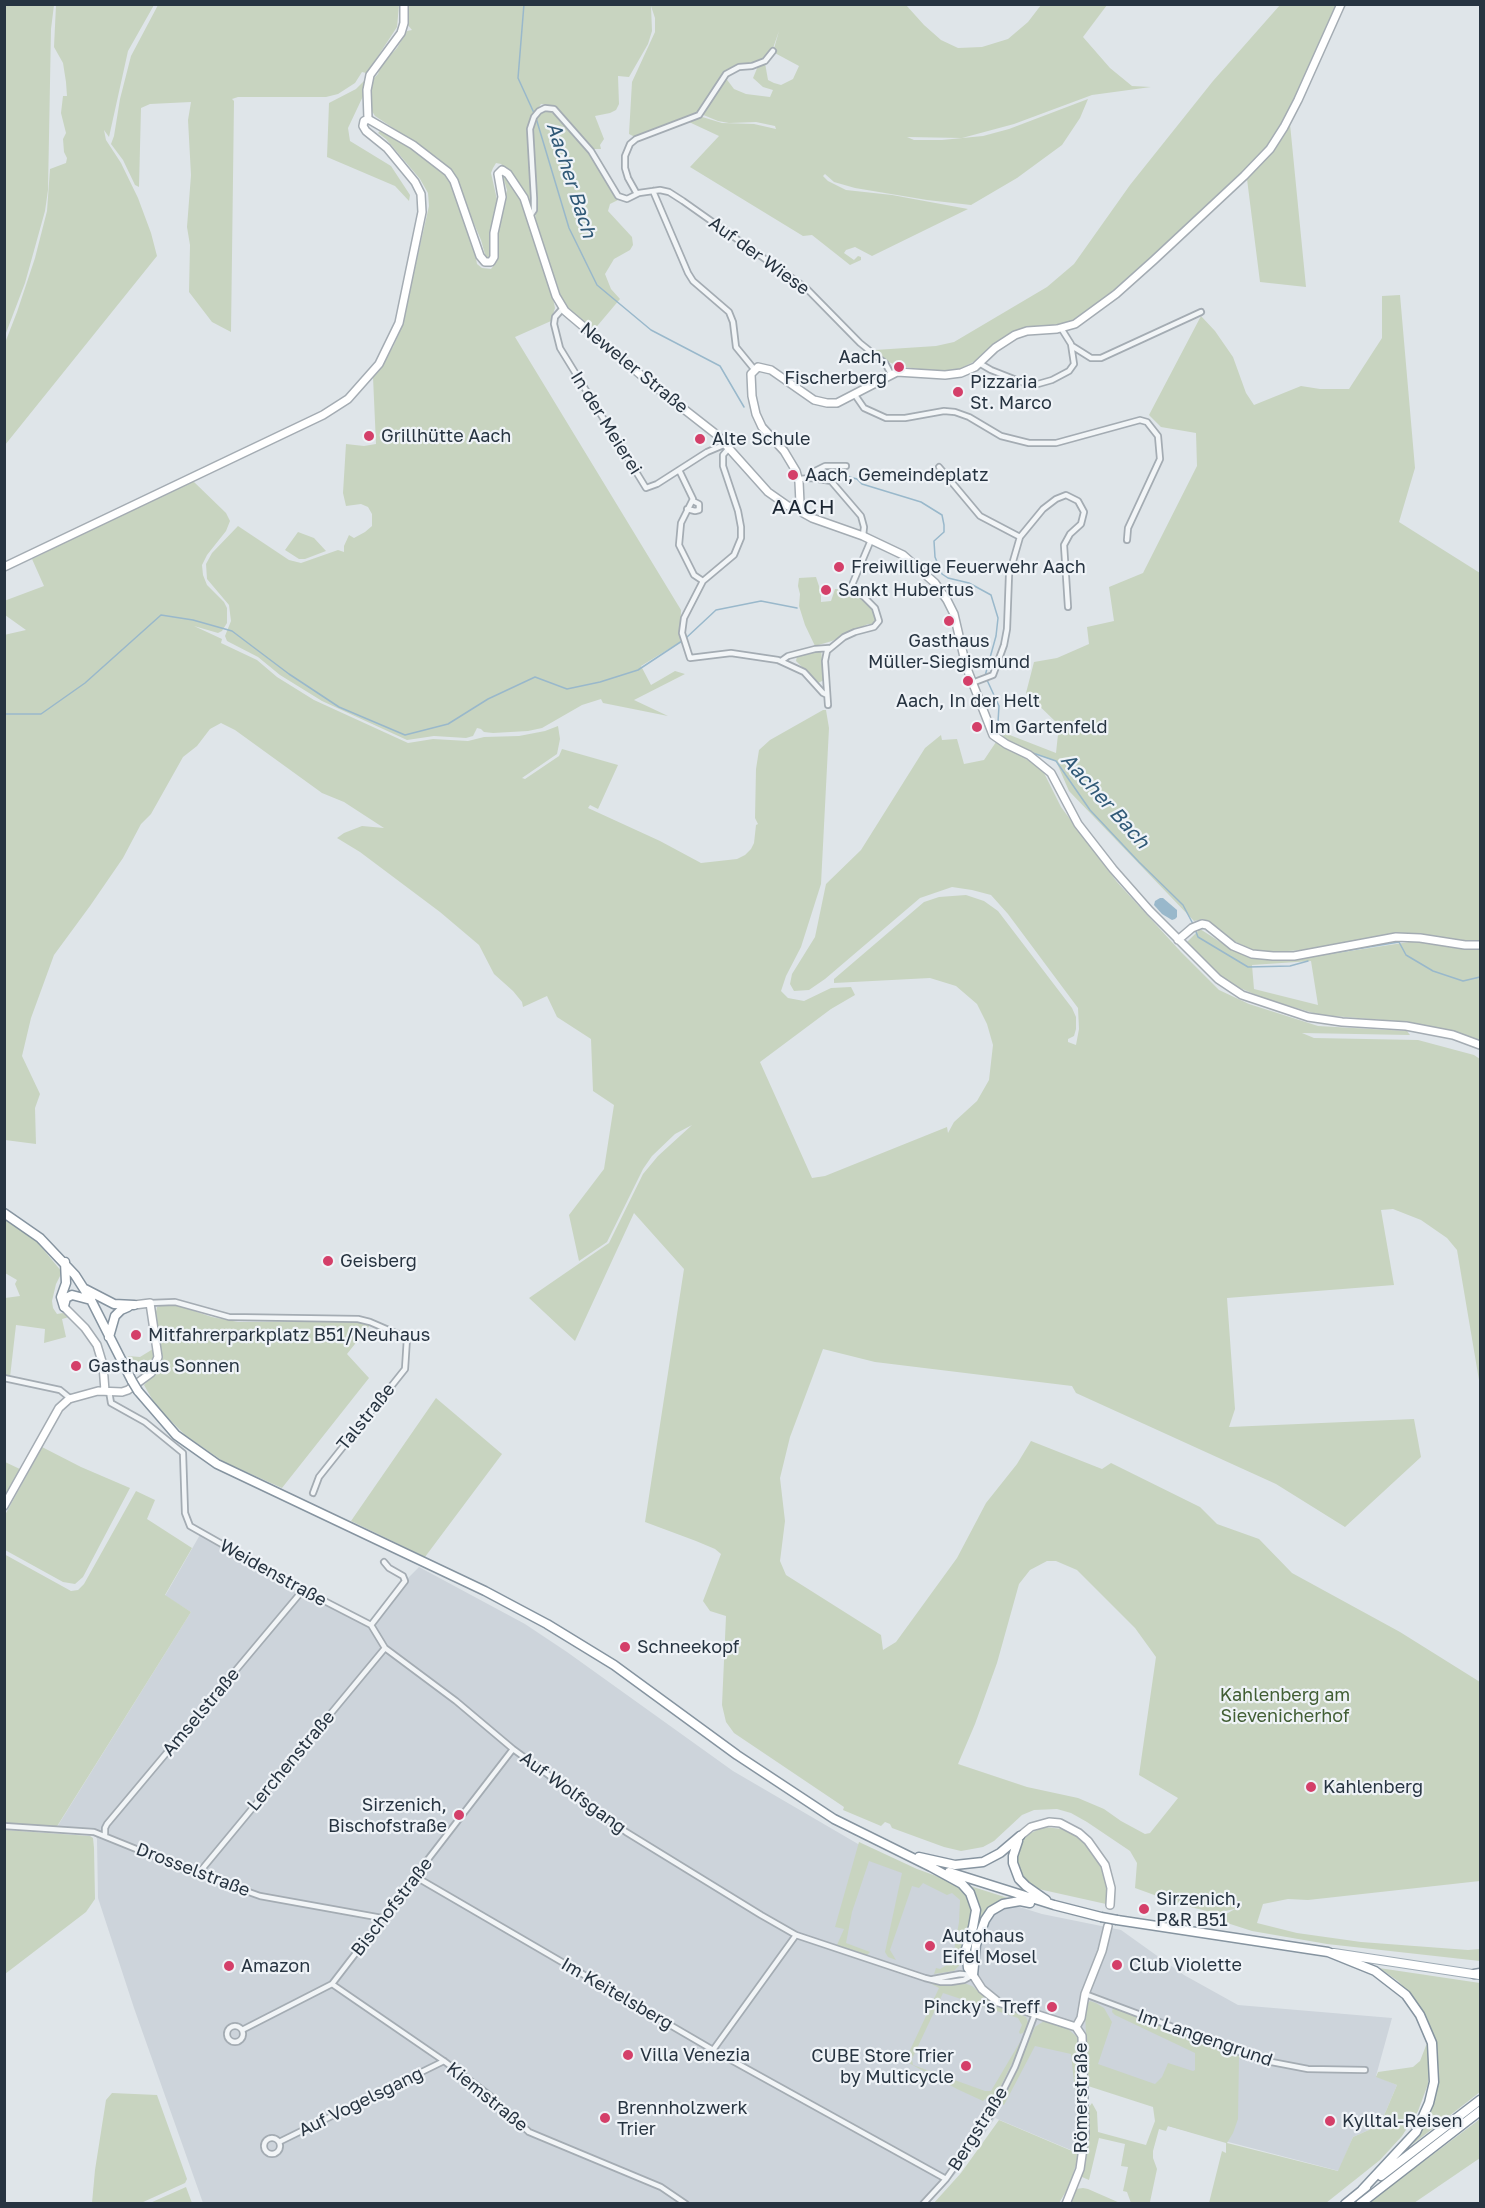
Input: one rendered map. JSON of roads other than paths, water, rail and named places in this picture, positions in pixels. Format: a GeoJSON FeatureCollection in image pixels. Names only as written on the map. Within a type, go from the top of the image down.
{"type":"FeatureCollection","features":[{"type":"Feature","properties":{"kind":"highway"},"geometry":{"type":"LineString","coordinates":[[4,1213],[33,1232],[64,1262],[91,1300],[138,1391],[170,1428],[208,1458],[242,1477],[547,1623],[614,1665],[777,1783],[834,1819],[962,1884],[974,1901],[975,1918],[966,1949],[968,1968],[973,1975]]}},
{"type":"Feature","properties":{"kind":"highway"},"geometry":{"type":"LineString","coordinates":[[64,1262],[66,1281],[61,1297],[64,1307]]}},
{"type":"Feature","properties":{"kind":"highway"},"geometry":{"type":"LineString","coordinates":[[84,1288],[114,1304],[134,1305]]}},
{"type":"Feature","properties":{"kind":"highway"},"geometry":{"type":"LineString","coordinates":[[64,1307],[66,1298],[70,1295],[91,1300]]}},
{"type":"Feature","properties":{"kind":"highway"},"geometry":{"type":"LineString","coordinates":[[109,1337],[116,1314],[134,1305]]}},
{"type":"Feature","properties":{"kind":"highway"},"geometry":{"type":"LineString","coordinates":[[903,1854],[964,1865],[983,1862],[991,1858],[1020,1836]]}},
{"type":"Feature","properties":{"kind":"highway"},"geometry":{"type":"LineString","coordinates":[[1020,1836],[1013,1856],[1019,1879],[1034,1893],[1054,1905]]}},
{"type":"Feature","properties":{"kind":"highway"},"geometry":{"type":"LineString","coordinates":[[931,1867],[1101,1917],[1328,1952],[1375,1971],[1406,1995],[1420,2014],[1432,2043],[1434,2082],[1429,2103],[1416,2132],[1362,2190]]}},
{"type":"Feature","properties":{"kind":"highway"},"geometry":{"type":"LineString","coordinates":[[973,1975],[976,1945],[985,1920],[996,1907],[1020,1901],[1054,1905]]}},
{"type":"Feature","properties":{"kind":"highway"},"geometry":{"type":"LineString","coordinates":[[1345,2204],[1480,2100]]}},
{"type":"Feature","properties":{"kind":"highway"},"geometry":{"type":"LineString","coordinates":[[1360,2204],[1480,2111]]}},
{"type":"Feature","properties":{"kind":"main road"},"geometry":{"type":"LineString","coordinates":[[4,567],[323,415],[344,402],[374,371],[399,323],[423,207],[420,190],[409,174],[387,148],[364,129],[363,122],[368,119],[367,90],[370,75],[401,33],[404,22],[404,4]]}},
{"type":"Feature","properties":{"kind":"main road"},"geometry":{"type":"LineString","coordinates":[[800,507],[799,479],[787,456],[769,437],[757,418],[751,389],[751,374],[754,369],[758,367],[767,369],[809,397],[822,402],[842,402],[891,374],[905,371],[953,375],[966,371],[979,363],[995,348],[1015,335],[1032,330],[1061,328],[1075,324],[1116,294],[1231,189],[1270,149],[1298,100],[1341,4]]}},
{"type":"Feature","properties":{"kind":"main road","name":"Neweler Straße"},"geometry":{"type":"LineString","coordinates":[[368,119],[413,145],[448,172],[457,187],[483,262],[489,262],[494,258],[494,233],[502,197],[498,177],[499,171],[505,171],[524,198],[554,290],[563,308],[648,381],[711,429],[768,492],[788,506],[800,507],[808,517],[863,536],[910,560],[929,577],[945,596],[956,620],[964,661],[993,735],[1036,760],[1051,773],[1086,834],[1128,887],[1227,987],[1242,995],[1291,1012],[1324,1020],[1414,1027],[1453,1035],[1480,1045]]}},
{"type":"Feature","properties":{"kind":"main road"},"geometry":{"type":"LineString","coordinates":[[1178,940],[1195,926],[1207,925],[1233,946],[1243,951],[1273,957],[1294,956],[1396,937],[1480,945]]}},
{"type":"Feature","properties":{"kind":"main road"},"geometry":{"type":"LineString","coordinates":[[4,1506],[59,1408],[72,1399],[107,1391],[122,1392],[133,1387],[156,1365],[158,1357],[150,1303],[134,1305]]}},
{"type":"Feature","properties":{"kind":"main road"},"geometry":{"type":"LineString","coordinates":[[64,1307],[86,1328],[97,1345],[107,1391]]}},
{"type":"Feature","properties":{"kind":"main road"},"geometry":{"type":"LineString","coordinates":[[1020,1836],[1031,1827],[1049,1822],[1060,1823],[1079,1833],[1099,1854],[1105,1864],[1110,1888],[1110,1905]]}},
{"type":"Feature","properties":{"kind":"main road","name":"Römerstraße"},"geometry":{"type":"LineString","coordinates":[[1066,2204],[1078,2176],[1084,2134],[1082,2036],[1076,2027],[1081,2018],[1085,1994],[1102,1951],[1108,1926]]}},
{"type":"Feature","properties":{"kind":"main road"},"geometry":{"type":"LineString","coordinates":[[1328,1952],[1478,1974]]}},
{"type":"Feature","properties":{"kind":"main road"},"geometry":{"type":"LineString","coordinates":[[973,1975],[976,1983],[993,1999],[1076,2027]]}},
{"type":"Feature","properties":{"kind":"street"},"geometry":{"type":"LineString","coordinates":[[637,194],[626,171],[625,156],[630,144],[699,116],[726,74],[739,67],[752,66],[765,61],[773,51]]}},
{"type":"Feature","properties":{"kind":"street"},"geometry":{"type":"LineString","coordinates":[[530,216],[534,206],[530,141],[534,117],[545,108],[554,109],[591,152],[618,196],[627,199],[653,190],[688,273],[693,281],[729,312],[736,347],[754,369]]}},
{"type":"Feature","properties":{"kind":"street","name":"Auf der Wiese"},"geometry":{"type":"LineString","coordinates":[[653,190],[666,191],[674,195],[806,288],[860,343],[885,363],[891,374]]}},
{"type":"Feature","properties":{"kind":"street","name":"In der Meierei"},"geometry":{"type":"LineString","coordinates":[[563,308],[555,319],[558,344],[646,488],[657,484],[707,452],[727,446]]}},
{"type":"Feature","properties":{"kind":"street"},"geometry":{"type":"LineString","coordinates":[[1072,346],[1091,358],[1101,358],[1201,312]]}},
{"type":"Feature","properties":{"kind":"street"},"geometry":{"type":"LineString","coordinates":[[979,363],[1028,384],[1043,383],[1058,377],[1071,369],[1074,364],[1072,346],[1061,328]]}},
{"type":"Feature","properties":{"kind":"street"},"geometry":{"type":"LineString","coordinates":[[855,394],[864,408],[886,418],[898,419],[944,411],[955,412],[969,417],[1001,436],[1029,443],[1056,443],[1140,420],[1147,422],[1158,436],[1160,459],[1128,528],[1127,540]]}},
{"type":"Feature","properties":{"kind":"street"},"geometry":{"type":"LineString","coordinates":[[727,446],[723,466],[738,511],[741,538],[734,555],[703,581],[684,618],[683,638],[690,658],[731,653],[781,661],[804,672],[827,695]]}},
{"type":"Feature","properties":{"kind":"street"},"geometry":{"type":"LineString","coordinates":[[812,478],[815,471],[825,466],[846,466]]}},
{"type":"Feature","properties":{"kind":"street"},"geometry":{"type":"LineString","coordinates":[[939,467],[980,516],[1020,537]]}},
{"type":"Feature","properties":{"kind":"street"},"geometry":{"type":"LineString","coordinates":[[679,470],[693,494],[693,501],[679,529],[679,545],[694,575],[703,581]]}},
{"type":"Feature","properties":{"kind":"street"},"geometry":{"type":"LineString","coordinates":[[799,479],[812,478],[831,481],[859,513],[863,520],[863,536]]}},
{"type":"Feature","properties":{"kind":"street"},"geometry":{"type":"LineString","coordinates":[[972,683],[987,678],[995,672],[1006,640],[1009,575],[1020,537],[1036,516],[1056,499],[1069,496],[1082,505],[1084,512],[1083,521],[1068,537],[1064,548],[1068,607]]}},
{"type":"Feature","properties":{"kind":"street"},"geometry":{"type":"LineString","coordinates":[[687,509],[699,510],[699,504],[693,501]]}},
{"type":"Feature","properties":{"kind":"street"},"geometry":{"type":"LineString","coordinates":[[781,661],[795,654],[820,647],[829,648],[851,634],[872,628],[878,622],[879,615],[875,608],[852,585],[871,540]]}},
{"type":"Feature","properties":{"kind":"street"},"geometry":{"type":"LineString","coordinates":[[828,705],[825,661],[829,648]]}},
{"type":"Feature","properties":{"kind":"street"},"geometry":{"type":"LineString","coordinates":[[792,665],[795,654]]}},
{"type":"Feature","properties":{"kind":"street","name":"Talstraße"},"geometry":{"type":"LineString","coordinates":[[150,1303],[175,1302],[229,1317],[358,1319],[407,1338],[405,1369],[319,1477],[313,1493]]}},
{"type":"Feature","properties":{"kind":"street"},"geometry":{"type":"LineString","coordinates":[[4,1377],[60,1390],[72,1399]]}},
{"type":"Feature","properties":{"kind":"street","name":"Weidenstraße"},"geometry":{"type":"LineString","coordinates":[[107,1391],[114,1405],[145,1422],[183,1453],[185,1513],[190,1526],[303,1590],[371,1625]]}},
{"type":"Feature","properties":{"kind":"street"},"geometry":{"type":"LineString","coordinates":[[371,1625],[405,1581],[403,1576],[389,1568],[384,1562]]}},
{"type":"Feature","properties":{"kind":"street","name":"Amselstraße"},"geometry":{"type":"LineString","coordinates":[[105,1836],[107,1824],[303,1590]]}},
{"type":"Feature","properties":{"kind":"street","name":"Auf Wolfsgang"},"geometry":{"type":"LineString","coordinates":[[371,1625],[386,1648],[456,1701],[513,1749],[626,1832],[698,1878],[796,1935],[930,1980],[960,1974],[973,1975]]}},
{"type":"Feature","properties":{"kind":"street","name":"Lerchenstraße"},"geometry":{"type":"LineString","coordinates":[[198,1874],[386,1648]]}},
{"type":"Feature","properties":{"kind":"street","name":"Bischofstraße"},"geometry":{"type":"LineString","coordinates":[[242,2030],[332,1984],[513,1749]]}},
{"type":"Feature","properties":{"kind":"street","name":"Drosselstraße"},"geometry":{"type":"LineString","coordinates":[[4,1826],[94,1832],[260,1896],[382,1918]]}},
{"type":"Feature","properties":{"kind":"street","name":"Im Keitelsberg"},"geometry":{"type":"LineString","coordinates":[[416,1877],[713,2050],[945,2179]]}},
{"type":"Feature","properties":{"kind":"street"},"geometry":{"type":"LineString","coordinates":[[713,2050],[796,1935]]}},
{"type":"Feature","properties":{"kind":"street","name":"Kiemstraße"},"geometry":{"type":"LineString","coordinates":[[332,1984],[444,2061],[530,2132],[662,2187],[686,2204]]}},
{"type":"Feature","properties":{"kind":"street","name":"Im Langengrund"},"geometry":{"type":"LineString","coordinates":[[1085,1994],[1261,2060],[1308,2069],[1365,2070]]}},
{"type":"Feature","properties":{"kind":"street","name":"Bergstraße"},"geometry":{"type":"LineString","coordinates":[[923,2204],[945,2179],[992,2113],[1015,2067],[1035,2014]]}},
{"type":"Feature","properties":{"kind":"street","name":"Auf Vogelsgang"},"geometry":{"type":"LineString","coordinates":[[279,2142],[444,2061]]}},
{"type":"Feature","properties":{"kind":"water"},"geometry":{"type":"Polygon","coordinates":[[[1160,898],[1177,910],[1175,919],[1172,920],[1162,914],[1154,905],[1155,901],[1160,898]]]}},
{"type":"Feature","properties":{"kind":"waterway"},"geometry":{"type":"LineString","coordinates":[[524,4],[518,78],[534,113]]}},
{"type":"Feature","properties":{"kind":"waterway","name":"Aacher Bach"},"geometry":{"type":"LineString","coordinates":[[536,118],[569,228],[597,285],[651,330],[720,366],[744,407]]}},
{"type":"Feature","properties":{"kind":"waterway","name":"Aacher Bach"},"geometry":{"type":"LineString","coordinates":[[838,474],[857,479],[862,484],[921,502],[942,515],[944,532],[934,541],[935,557],[942,574],[948,578],[969,583],[991,595],[998,618],[996,636],[985,676]]}},
{"type":"Feature","properties":{"kind":"waterway"},"geometry":{"type":"LineString","coordinates":[[686,638],[716,610],[761,601],[797,608]]}},
{"type":"Feature","properties":{"kind":"waterway"},"geometry":{"type":"LineString","coordinates":[[4,714],[41,714],[85,683],[161,615],[193,620],[232,631],[289,674],[339,707],[405,735],[448,724],[488,699],[535,677],[567,689],[638,670],[682,641]]}},
{"type":"Feature","properties":{"kind":"waterway","name":"Aacher Bach"},"geometry":{"type":"LineString","coordinates":[[987,680],[999,706],[998,722],[1002,738]]}},
{"type":"Feature","properties":{"kind":"waterway","name":"Aacher Bach"},"geometry":{"type":"LineString","coordinates":[[1030,752],[1056,761],[1090,810],[1183,905],[1193,924]]}},
{"type":"Feature","properties":{"kind":"waterway","name":"Aacher Bach"},"geometry":{"type":"LineString","coordinates":[[1195,929],[1198,937],[1248,967],[1290,966],[1308,961]]}},
{"type":"Feature","properties":{"kind":"waterway","name":"Aacher Bach"},"geometry":{"type":"LineString","coordinates":[[1320,955],[1399,942],[1406,955],[1433,971],[1463,981],[1480,977]]}},
{"type":"Feature","properties":{"kind":"place","name":"Aach, Fischerberg"},"geometry":{"type":"Point","coordinates":[899,367]}},
{"type":"Feature","properties":{"kind":"place","name":"Pizzaria St. Marco"},"geometry":{"type":"Point","coordinates":[958,392]}},
{"type":"Feature","properties":{"kind":"place","name":"Grillhütte Aach"},"geometry":{"type":"Point","coordinates":[369,436]}},
{"type":"Feature","properties":{"kind":"place","name":"Alte Schule"},"geometry":{"type":"Point","coordinates":[700,439]}},
{"type":"Feature","properties":{"kind":"place","name":"Aach, Gemeindeplatz"},"geometry":{"type":"Point","coordinates":[793,475]}},
{"type":"Feature","properties":{"kind":"place","name":"Freiwillige Feuerwehr Aach"},"geometry":{"type":"Point","coordinates":[839,567]}},
{"type":"Feature","properties":{"kind":"place","name":"Sankt Hubertus"},"geometry":{"type":"Point","coordinates":[826,590]}},
{"type":"Feature","properties":{"kind":"place","name":"Gasthaus Müller-Siegismund"},"geometry":{"type":"Point","coordinates":[949,621]}},
{"type":"Feature","properties":{"kind":"place","name":"Aach, In der Helt"},"geometry":{"type":"Point","coordinates":[968,681]}},
{"type":"Feature","properties":{"kind":"place","name":"Im Gartenfeld"},"geometry":{"type":"Point","coordinates":[977,727]}},
{"type":"Feature","properties":{"kind":"place","name":"Geisberg"},"geometry":{"type":"Point","coordinates":[328,1261]}},
{"type":"Feature","properties":{"kind":"place","name":"Mitfahrerparkplatz B51/Neuhaus"},"geometry":{"type":"Point","coordinates":[136,1335]}},
{"type":"Feature","properties":{"kind":"place","name":"Gasthaus Sonnen"},"geometry":{"type":"Point","coordinates":[76,1366]}},
{"type":"Feature","properties":{"kind":"place","name":"Schneekopf"},"geometry":{"type":"Point","coordinates":[625,1647]}},
{"type":"Feature","properties":{"kind":"place","name":"Kahlenberg"},"geometry":{"type":"Point","coordinates":[1311,1787]}},
{"type":"Feature","properties":{"kind":"place","name":"Sirzenich, Bischofstraße"},"geometry":{"type":"Point","coordinates":[459,1815]}},
{"type":"Feature","properties":{"kind":"place","name":"Sirzenich, P&R B51"},"geometry":{"type":"Point","coordinates":[1144,1909]}},
{"type":"Feature","properties":{"kind":"place","name":"Autohaus Eifel Mosel"},"geometry":{"type":"Point","coordinates":[930,1946]}},
{"type":"Feature","properties":{"kind":"place","name":"Club Violette"},"geometry":{"type":"Point","coordinates":[1117,1965]}},
{"type":"Feature","properties":{"kind":"place","name":"Amazon"},"geometry":{"type":"Point","coordinates":[229,1966]}},
{"type":"Feature","properties":{"kind":"place","name":"Pincky's Treff"},"geometry":{"type":"Point","coordinates":[1052,2007]}},
{"type":"Feature","properties":{"kind":"place","name":"Villa Venezia"},"geometry":{"type":"Point","coordinates":[628,2055]}},
{"type":"Feature","properties":{"kind":"place","name":"CUBE Store Trier by Multicycle"},"geometry":{"type":"Point","coordinates":[966,2066]}},
{"type":"Feature","properties":{"kind":"place","name":"Brennholzwerk Trier"},"geometry":{"type":"Point","coordinates":[605,2118]}},
{"type":"Feature","properties":{"kind":"place","name":"Kylltal-Reisen"},"geometry":{"type":"Point","coordinates":[1330,2121]}},
{"type":"Feature","properties":{"kind":"district","name":"AACH"},"geometry":{"type":"Point","coordinates":[804,507]}},
{"type":"Feature","properties":{"kind":"park label","name":"Kahlenberg am Sievenicherhof"},"geometry":{"type":"Point","coordinates":[1285,1705]}}]}
